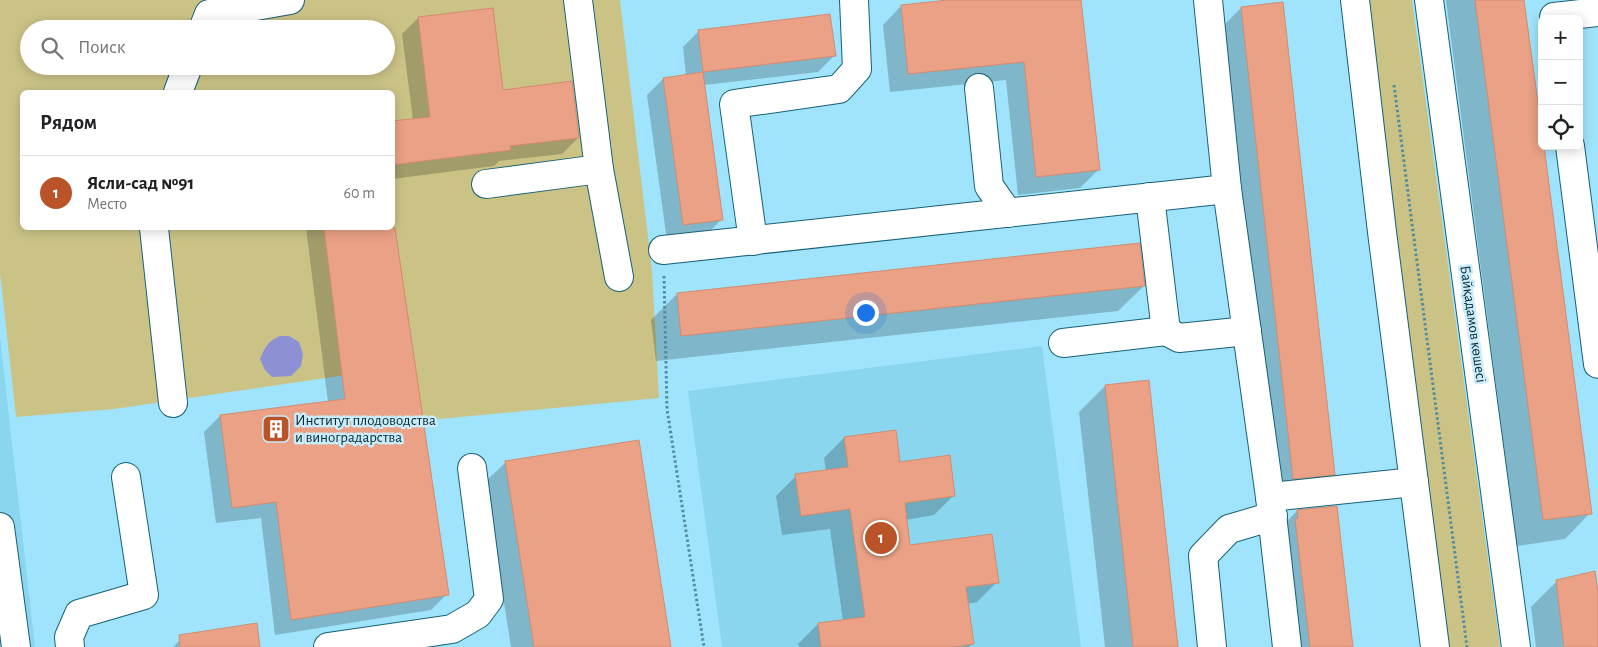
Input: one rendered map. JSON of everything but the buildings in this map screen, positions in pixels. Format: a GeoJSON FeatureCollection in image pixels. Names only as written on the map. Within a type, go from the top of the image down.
{"type":"FeatureCollection","features":[{"type":"Feature","properties":{"kind":"street"},"geometry":{"type":"LineString","coordinates":[[207,20],[209,14],[290,0]]}},
{"type":"Feature","properties":{"kind":"street"},"geometry":{"type":"LineString","coordinates":[[578,0],[599,169],[619,277]]}},
{"type":"Feature","properties":{"kind":"street"},"geometry":{"type":"LineString","coordinates":[[753,241],[734,104],[839,89],[857,69],[854,0]]}},
{"type":"Feature","properties":{"kind":"street"},"geometry":{"type":"LineString","coordinates":[[1208,0],[1227,189],[1272,506],[1287,647]]}},
{"type":"Feature","properties":{"kind":"street"},"geometry":{"type":"LineString","coordinates":[[1355,0],[1382,232],[1435,647]]}},
{"type":"Feature","properties":{"kind":"street","name":"Байқадамов көшесі"},"geometry":{"type":"LineString","coordinates":[[1429,0],[1516,647]]}},
{"type":"Feature","properties":{"kind":"street"},"geometry":{"type":"LineString","coordinates":[[1554,12],[1598,12]]}},
{"type":"Feature","properties":{"kind":"street"},"geometry":{"type":"LineString","coordinates":[[179,90],[185,75]]}},
{"type":"Feature","properties":{"kind":"street"},"geometry":{"type":"LineString","coordinates":[[979,88],[988,186],[1008,213]]}},
{"type":"Feature","properties":{"kind":"street"},"geometry":{"type":"LineString","coordinates":[[1571,150],[1598,364]]}},
{"type":"Feature","properties":{"kind":"street"},"geometry":{"type":"LineString","coordinates":[[486,184],[599,169]]}},
{"type":"Feature","properties":{"kind":"street"},"geometry":{"type":"LineString","coordinates":[[663,250],[1227,189]]}},
{"type":"Feature","properties":{"kind":"street"},"geometry":{"type":"LineString","coordinates":[[1150,198],[1166,331]]}},
{"type":"Feature","properties":{"kind":"street"},"geometry":{"type":"LineString","coordinates":[[154,230],[173,403]]}},
{"type":"Feature","properties":{"kind":"street"},"geometry":{"type":"LineString","coordinates":[[1063,343],[1166,331],[1179,338],[1247,331]]}},
{"type":"Feature","properties":{"kind":"street"},"geometry":{"type":"LineString","coordinates":[[328,647],[452,629],[478,614],[489,599],[472,468]]}},
{"type":"Feature","properties":{"kind":"street"},"geometry":{"type":"LineString","coordinates":[[70,647],[69,637],[79,614],[144,595],[126,476]]}},
{"type":"Feature","properties":{"kind":"street"},"geometry":{"type":"LineString","coordinates":[[1212,647],[1203,556],[1229,529],[1272,506],[1414,482]]}},
{"type":"Feature","properties":{"kind":"street"},"geometry":{"type":"LineString","coordinates":[[0,527],[4,582],[16,647]]}},
{"type":"Feature","properties":{"kind":"path"},"geometry":{"type":"LineString","coordinates":[[1393,78],[1467,647]]}},
{"type":"Feature","properties":{"kind":"path"},"geometry":{"type":"LineString","coordinates":[[663,250],[667,409],[704,647]]}},
{"type":"Feature","properties":{"kind":"shaded area"},"geometry":{"type":"Polygon","coordinates":[[[0,0],[620,0],[652,271],[659,398],[418,421],[407,366],[114,409],[16,417],[0,273],[0,0]]]}},
{"type":"Feature","properties":{"kind":"shaded area"},"geometry":{"type":"Polygon","coordinates":[[[1361,0],[1412,0],[1500,647],[1442,647],[1361,0]]]}},
{"type":"Feature","properties":{"kind":"shaded area"},"geometry":{"type":"Polygon","coordinates":[[[280,336],[289,336],[299,342],[303,354],[301,366],[291,376],[272,377],[265,370],[260,359],[267,345],[280,336]]]}},
{"type":"Feature","properties":{"kind":"shaded area"},"geometry":{"type":"Polygon","coordinates":[[[0,337],[35,647],[0,647],[0,337]]]}},
{"type":"Feature","properties":{"kind":"shaded area"},"geometry":{"type":"Polygon","coordinates":[[[1042,346],[1081,647],[722,647],[688,391],[1042,346]]]}},
{"type":"Feature","properties":{"kind":"place","name":"Институт плодоводства и виноградарства"},"geometry":{"type":"Point","coordinates":[276,429]}},
{"type":"Feature","properties":{"kind":"place","name":"Ясли-сад №91"},"geometry":{"type":"Point","coordinates":[881,538]}}]}
